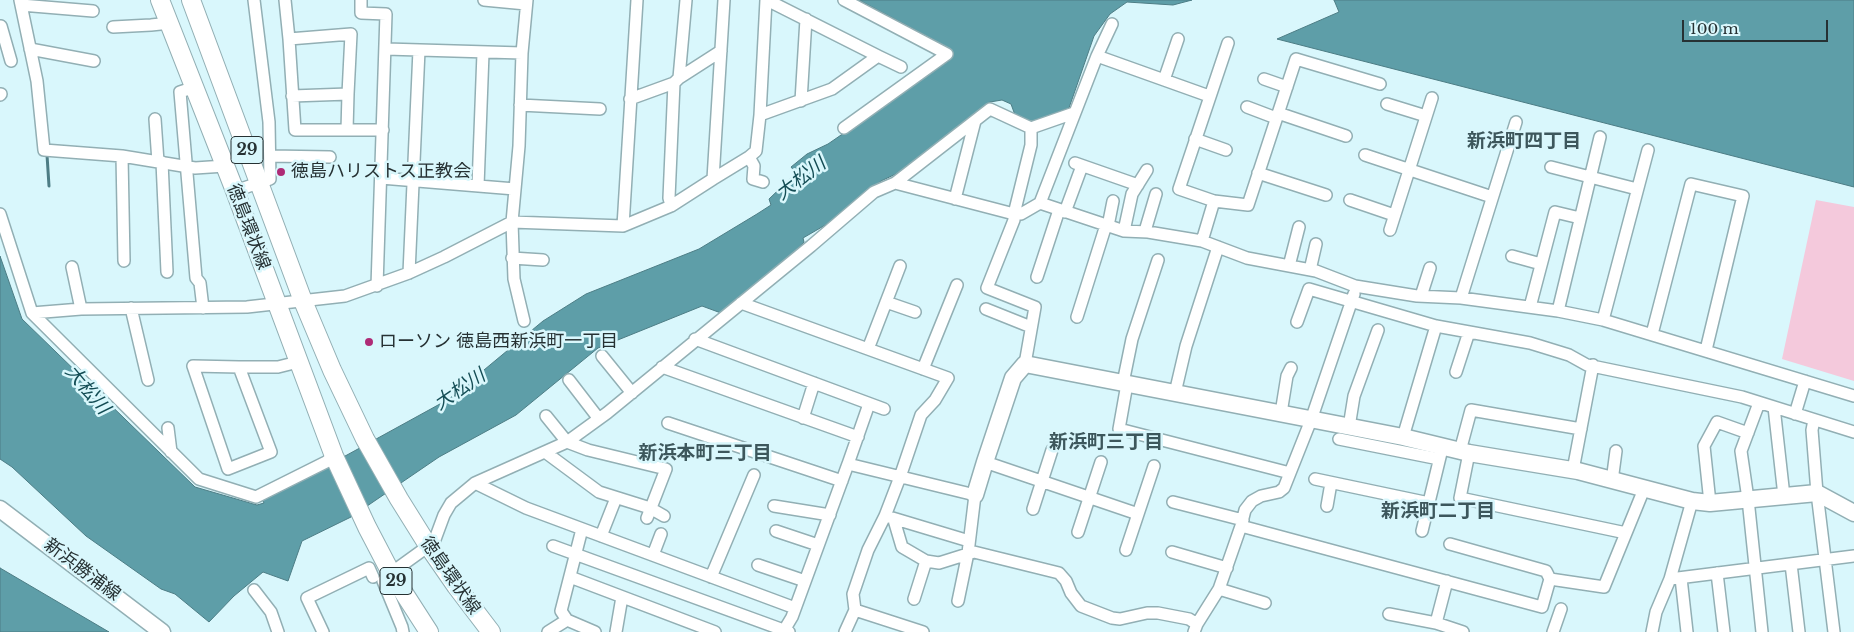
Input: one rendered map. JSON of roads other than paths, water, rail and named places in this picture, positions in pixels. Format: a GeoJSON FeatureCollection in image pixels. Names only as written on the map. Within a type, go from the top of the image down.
{"type":"FeatureCollection","features":[{"type":"Feature","properties":{"kind":"main road","name":"徳島環状線"},"geometry":{"type":"LineString","coordinates":[[160,0],[235,191],[334,457],[366,527],[391,573],[429,632]]}},
{"type":"Feature","properties":{"kind":"main road","name":"徳島環状線"},"geometry":{"type":"LineString","coordinates":[[190,0],[260,182],[303,301],[332,370],[365,440],[429,547],[491,632]]}},
{"type":"Feature","properties":{"kind":"street"},"geometry":{"type":"LineString","coordinates":[[235,191],[270,179],[268,112],[254,0]]}},
{"type":"Feature","properties":{"kind":"street"},"geometry":{"type":"LineString","coordinates":[[284,0],[289,39],[295,130],[383,130]]}},
{"type":"Feature","properties":{"kind":"street"},"geometry":{"type":"LineString","coordinates":[[361,0],[360,13],[386,14],[377,286]]}},
{"type":"Feature","properties":{"kind":"street"},"geometry":{"type":"LineString","coordinates":[[491,0],[526,2],[522,53],[519,146],[512,222],[514,280],[524,321]]}},
{"type":"Feature","properties":{"kind":"street"},"geometry":{"type":"LineString","coordinates":[[623,226],[637,0]]}},
{"type":"Feature","properties":{"kind":"street"},"geometry":{"type":"LineString","coordinates":[[672,206],[668,198],[677,81],[686,0]]}},
{"type":"Feature","properties":{"kind":"street"},"geometry":{"type":"LineString","coordinates":[[713,179],[724,0]]}},
{"type":"Feature","properties":{"kind":"street"},"geometry":{"type":"LineString","coordinates":[[32,313],[81,309],[247,307],[345,296],[377,286],[444,258],[512,222],[623,226],[672,206],[756,151],[767,0],[901,67]]}},
{"type":"Feature","properties":{"kind":"street"},"geometry":{"type":"LineString","coordinates":[[844,0],[946,54],[844,128]]}},
{"type":"Feature","properties":{"kind":"street"},"geometry":{"type":"LineString","coordinates":[[93,11],[20,2],[37,80],[44,150],[122,156],[196,168],[225,166]]}},
{"type":"Feature","properties":{"kind":"street"},"geometry":{"type":"LineString","coordinates":[[801,101],[806,19]]}},
{"type":"Feature","properties":{"kind":"street"},"geometry":{"type":"LineString","coordinates":[[113,26],[151,25],[170,22]]}},
{"type":"Feature","properties":{"kind":"street"},"geometry":{"type":"LineString","coordinates":[[895,183],[1014,214],[1021,214],[1040,203],[1096,56],[1112,24]]}},
{"type":"Feature","properties":{"kind":"street"},"geometry":{"type":"LineString","coordinates":[[1,26],[3,43],[11,62]]}},
{"type":"Feature","properties":{"kind":"street"},"geometry":{"type":"LineString","coordinates":[[289,39],[351,34],[348,130]]}},
{"type":"Feature","properties":{"kind":"street"},"geometry":{"type":"LineString","coordinates":[[1164,80],[1178,39]]}},
{"type":"Feature","properties":{"kind":"street"},"geometry":{"type":"LineString","coordinates":[[1228,43],[1178,189],[1214,201],[1248,205],[1296,59],[1380,84]]}},
{"type":"Feature","properties":{"kind":"street"},"geometry":{"type":"LineString","coordinates":[[30,49],[94,61]]}},
{"type":"Feature","properties":{"kind":"street"},"geometry":{"type":"LineString","coordinates":[[386,49],[522,53]]}},
{"type":"Feature","properties":{"kind":"street"},"geometry":{"type":"LineString","coordinates":[[409,273],[420,50]]}},
{"type":"Feature","properties":{"kind":"street"},"geometry":{"type":"LineString","coordinates":[[630,99],[677,81],[721,51]]}},
{"type":"Feature","properties":{"kind":"street"},"geometry":{"type":"LineString","coordinates":[[478,186],[483,53]]}},
{"type":"Feature","properties":{"kind":"street"},"geometry":{"type":"LineString","coordinates":[[760,116],[832,89],[878,56]]}},
{"type":"Feature","properties":{"kind":"street"},"geometry":{"type":"LineString","coordinates":[[1096,56],[1209,96]]}},
{"type":"Feature","properties":{"kind":"street"},"geometry":{"type":"LineString","coordinates":[[1264,79],[1287,86]]}},
{"type":"Feature","properties":{"kind":"street"},"geometry":{"type":"LineString","coordinates":[[195,87],[180,92],[188,166],[196,278],[200,283],[203,308]]}},
{"type":"Feature","properties":{"kind":"street"},"geometry":{"type":"LineString","coordinates":[[292,96],[348,94]]}},
{"type":"Feature","properties":{"kind":"street"},"geometry":{"type":"LineString","coordinates":[[1390,230],[1432,98]]}},
{"type":"Feature","properties":{"kind":"street"},"geometry":{"type":"LineString","coordinates":[[1388,104],[1426,116]]}},
{"type":"Feature","properties":{"kind":"street"},"geometry":{"type":"LineString","coordinates":[[520,105],[600,109]]}},
{"type":"Feature","properties":{"kind":"street"},"geometry":{"type":"LineString","coordinates":[[1247,107],[1346,136]]}},
{"type":"Feature","properties":{"kind":"street"},"geometry":{"type":"LineString","coordinates":[[404,632],[383,581],[434,542],[444,515],[451,503],[475,483],[567,442],[599,419],[874,192],[895,183],[990,109],[1031,128],[1074,113]]}},
{"type":"Feature","properties":{"kind":"street"},"geometry":{"type":"LineString","coordinates":[[155,119],[168,272]]}},
{"type":"Feature","properties":{"kind":"street"},"geometry":{"type":"LineString","coordinates":[[955,199],[975,121]]}},
{"type":"Feature","properties":{"kind":"street"},"geometry":{"type":"LineString","coordinates":[[1461,298],[1516,122]]}},
{"type":"Feature","properties":{"kind":"street"},"geometry":{"type":"LineString","coordinates":[[958,601],[969,547],[976,495],[985,462],[1014,378],[1025,364],[1031,327],[1034,307],[987,288],[1014,220],[1031,145],[1031,128]]}},
{"type":"Feature","properties":{"kind":"street"},"geometry":{"type":"LineString","coordinates":[[1558,310],[1600,137]]}},
{"type":"Feature","properties":{"kind":"street"},"geometry":{"type":"LineString","coordinates":[[1195,139],[1226,150]]}},
{"type":"Feature","properties":{"kind":"street"},"geometry":{"type":"LineString","coordinates":[[1603,320],[1648,150]]}},
{"type":"Feature","properties":{"kind":"street"},"geometry":{"type":"LineString","coordinates":[[1365,155],[1492,197]]}},
{"type":"Feature","properties":{"kind":"street"},"geometry":{"type":"LineString","coordinates":[[122,156],[124,262]]}},
{"type":"Feature","properties":{"kind":"street"},"geometry":{"type":"LineString","coordinates":[[270,156],[330,157]]}},
{"type":"Feature","properties":{"kind":"street"},"geometry":{"type":"LineString","coordinates":[[749,157],[754,166],[752,179],[763,182]]}},
{"type":"Feature","properties":{"kind":"street"},"geometry":{"type":"LineString","coordinates":[[1037,277],[1079,165],[1138,185]]}},
{"type":"Feature","properties":{"kind":"street"},"geometry":{"type":"LineString","coordinates":[[1551,167],[1638,189]]}},
{"type":"Feature","properties":{"kind":"street"},"geometry":{"type":"LineString","coordinates":[[1124,231],[1132,194],[1147,170]]}},
{"type":"Feature","properties":{"kind":"street"},"geometry":{"type":"LineString","coordinates":[[1258,173],[1326,195]]}},
{"type":"Feature","properties":{"kind":"street"},"geometry":{"type":"LineString","coordinates":[[381,178],[514,189]]}},
{"type":"Feature","properties":{"kind":"street"},"geometry":{"type":"LineString","coordinates":[[1652,334],[1691,184],[1744,196],[1706,350]]}},
{"type":"Feature","properties":{"kind":"street"},"geometry":{"type":"LineString","coordinates":[[1145,231],[1156,194]]}},
{"type":"Feature","properties":{"kind":"street"},"geometry":{"type":"LineString","coordinates":[[1350,200],[1394,215]]}},
{"type":"Feature","properties":{"kind":"street"},"geometry":{"type":"LineString","coordinates":[[1077,317],[1113,201]]}},
{"type":"Feature","properties":{"kind":"street"},"geometry":{"type":"LineString","coordinates":[[1202,241],[1214,201]]}},
{"type":"Feature","properties":{"kind":"street"},"geometry":{"type":"LineString","coordinates":[[1040,203],[1124,231],[1145,231],[1202,241],[1247,258],[1310,270],[1355,286],[1421,296],[1461,298],[1558,310],[1603,320],[1854,396]]}},
{"type":"Feature","properties":{"kind":"street"},"geometry":{"type":"LineString","coordinates":[[1530,307],[1554,212],[1580,218]]}},
{"type":"Feature","properties":{"kind":"street"},"geometry":{"type":"LineString","coordinates":[[0,214],[32,313],[199,479],[256,498],[334,457]]}},
{"type":"Feature","properties":{"kind":"street"},"geometry":{"type":"LineString","coordinates":[[1289,266],[1299,227]]}},
{"type":"Feature","properties":{"kind":"street"},"geometry":{"type":"LineString","coordinates":[[1310,270],[1316,244]]}},
{"type":"Feature","properties":{"kind":"street"},"geometry":{"type":"LineString","coordinates":[[1175,393],[1186,346],[1218,247]]}},
{"type":"Feature","properties":{"kind":"street"},"geometry":{"type":"LineString","coordinates":[[1512,256],[1541,264]]}},
{"type":"Feature","properties":{"kind":"street"},"geometry":{"type":"LineString","coordinates":[[512,258],[543,260]]}},
{"type":"Feature","properties":{"kind":"street"},"geometry":{"type":"LineString","coordinates":[[1158,260],[1132,340],[1119,429],[1290,473]]}},
{"type":"Feature","properties":{"kind":"street"},"geometry":{"type":"LineString","coordinates":[[868,349],[900,266]]}},
{"type":"Feature","properties":{"kind":"street"},"geometry":{"type":"LineString","coordinates":[[72,268],[81,309]]}},
{"type":"Feature","properties":{"kind":"street"},"geometry":{"type":"LineString","coordinates":[[1421,296],[1430,268]]}},
{"type":"Feature","properties":{"kind":"street"},"geometry":{"type":"LineString","coordinates":[[923,369],[957,285]]}},
{"type":"Feature","properties":{"kind":"street"},"geometry":{"type":"LineString","coordinates":[[890,518],[969,547],[974,552],[1059,573],[1081,606],[1112,618],[1120,619],[1158,613],[1189,619],[1196,628],[1219,589],[1245,510],[1252,501],[1261,496],[1279,492],[1284,488],[1311,420],[1353,301],[1355,286]]}},
{"type":"Feature","properties":{"kind":"street"},"geometry":{"type":"LineString","coordinates":[[1297,322],[1309,289],[1436,326],[1530,343],[1569,355],[1587,365],[1742,397],[1854,432]]}},
{"type":"Feature","properties":{"kind":"street"},"geometry":{"type":"LineString","coordinates":[[886,302],[915,312]]}},
{"type":"Feature","properties":{"kind":"street"},"geometry":{"type":"LineString","coordinates":[[741,303],[948,378],[935,400],[921,415],[900,477],[890,518],[868,550],[853,594],[855,610],[845,632]]}},
{"type":"Feature","properties":{"kind":"street"},"geometry":{"type":"LineString","coordinates":[[131,308],[148,380]]}},
{"type":"Feature","properties":{"kind":"street"},"geometry":{"type":"LineString","coordinates":[[986,309],[1031,327]]}},
{"type":"Feature","properties":{"kind":"street"},"geometry":{"type":"LineString","coordinates":[[1403,437],[1436,326]]}},
{"type":"Feature","properties":{"kind":"street"},"geometry":{"type":"LineString","coordinates":[[1344,433],[1354,396],[1378,330]]}},
{"type":"Feature","properties":{"kind":"street"},"geometry":{"type":"LineString","coordinates":[[1456,372],[1469,332]]}},
{"type":"Feature","properties":{"kind":"street"},"geometry":{"type":"LineString","coordinates":[[695,339],[884,409]]}},
{"type":"Feature","properties":{"kind":"street"},"geometry":{"type":"LineString","coordinates":[[602,356],[632,393]]}},
{"type":"Feature","properties":{"kind":"street"},"geometry":{"type":"LineString","coordinates":[[239,367],[272,452],[228,468],[193,366],[278,367],[298,362]]}},
{"type":"Feature","properties":{"kind":"street"},"geometry":{"type":"LineString","coordinates":[[1025,364],[1281,413],[1311,420],[1344,433],[1441,453],[1464,452],[1574,470],[1692,501],[1710,503],[1817,493],[1854,513]]}},
{"type":"Feature","properties":{"kind":"street"},"geometry":{"type":"LineString","coordinates":[[1574,470],[1593,365]]}},
{"type":"Feature","properties":{"kind":"street"},"geometry":{"type":"LineString","coordinates":[[662,367],[858,437]]}},
{"type":"Feature","properties":{"kind":"street"},"geometry":{"type":"LineString","coordinates":[[1281,413],[1287,376],[1291,368]]}},
{"type":"Feature","properties":{"kind":"street"},"geometry":{"type":"LineString","coordinates":[[568,380],[599,419]]}},
{"type":"Feature","properties":{"kind":"street"},"geometry":{"type":"LineString","coordinates":[[1795,414],[1805,381]]}},
{"type":"Feature","properties":{"kind":"street"},"geometry":{"type":"LineString","coordinates":[[803,418],[814,383]]}},
{"type":"Feature","properties":{"kind":"street"},"geometry":{"type":"LineString","coordinates":[[1759,403],[1741,451],[1762,632]]}},
{"type":"Feature","properties":{"kind":"street"},"geometry":{"type":"LineString","coordinates":[[553,546],[785,632],[870,404]]}},
{"type":"Feature","properties":{"kind":"street"},"geometry":{"type":"LineString","coordinates":[[1774,408],[1784,496]]}},
{"type":"Feature","properties":{"kind":"street"},"geometry":{"type":"LineString","coordinates":[[1581,429],[1471,410],[1464,452],[1460,498],[1626,532]]}},
{"type":"Feature","properties":{"kind":"street"},"geometry":{"type":"LineString","coordinates":[[546,416],[567,442],[588,450],[666,469],[649,513]]}},
{"type":"Feature","properties":{"kind":"street"},"geometry":{"type":"LineString","coordinates":[[1814,420],[1812,430],[1817,493],[1834,632]]}},
{"type":"Feature","properties":{"kind":"street"},"geometry":{"type":"LineString","coordinates":[[1710,503],[1704,446],[1717,422],[1748,433]]}},
{"type":"Feature","properties":{"kind":"street"},"geometry":{"type":"LineString","coordinates":[[668,424],[842,481]]}},
{"type":"Feature","properties":{"kind":"street"},"geometry":{"type":"LineString","coordinates":[[168,428],[172,452]]}},
{"type":"Feature","properties":{"kind":"street"},"geometry":{"type":"LineString","coordinates":[[1344,433],[1403,437],[1441,453]]}},
{"type":"Feature","properties":{"kind":"street"},"geometry":{"type":"LineString","coordinates":[[1033,509],[1052,450]]}},
{"type":"Feature","properties":{"kind":"street"},"geometry":{"type":"LineString","coordinates":[[1612,481],[1616,451]]}},
{"type":"Feature","properties":{"kind":"street"},"geometry":{"type":"LineString","coordinates":[[545,452],[599,492],[649,513],[664,516]]}},
{"type":"Feature","properties":{"kind":"street"},"geometry":{"type":"LineString","coordinates":[[1422,531],[1441,453]]}},
{"type":"Feature","properties":{"kind":"street"},"geometry":{"type":"LineString","coordinates":[[985,462],[1138,514]]}},
{"type":"Feature","properties":{"kind":"street"},"geometry":{"type":"LineString","coordinates":[[1078,532],[1100,462]]}},
{"type":"Feature","properties":{"kind":"street"},"geometry":{"type":"LineString","coordinates":[[848,464],[976,495]]}},
{"type":"Feature","properties":{"kind":"street"},"geometry":{"type":"LineString","coordinates":[[1126,550],[1154,466]]}},
{"type":"Feature","properties":{"kind":"street"},"geometry":{"type":"LineString","coordinates":[[711,577],[754,475]]}},
{"type":"Feature","properties":{"kind":"street"},"geometry":{"type":"LineString","coordinates":[[1315,479],[1429,502]]}},
{"type":"Feature","properties":{"kind":"street"},"geometry":{"type":"LineString","coordinates":[[475,483],[526,508],[795,608]]}},
{"type":"Feature","properties":{"kind":"street"},"geometry":{"type":"LineString","coordinates":[[1327,506],[1331,483]]}},
{"type":"Feature","properties":{"kind":"street"},"geometry":{"type":"LineString","coordinates":[[1550,579],[1604,587],[1644,489]]}},
{"type":"Feature","properties":{"kind":"street"},"geometry":{"type":"LineString","coordinates":[[601,536],[616,498]]}},
{"type":"Feature","properties":{"kind":"street"},"geometry":{"type":"LineString","coordinates":[[1652,632],[1656,612],[1676,578],[1692,501]]}},
{"type":"Feature","properties":{"kind":"street"},"geometry":{"type":"LineString","coordinates":[[1173,502],[1542,607],[1550,579],[1546,571],[1450,544]]}},
{"type":"Feature","properties":{"kind":"street"},"geometry":{"type":"LineString","coordinates":[[774,506],[830,515]]}},
{"type":"Feature","properties":{"kind":"street","name":"新浜勝浦線"},"geometry":{"type":"LineString","coordinates":[[0,509],[162,632]]}},
{"type":"Feature","properties":{"kind":"street"},"geometry":{"type":"LineString","coordinates":[[890,518],[902,547],[926,561],[939,563],[969,547]]}},
{"type":"Feature","properties":{"kind":"street"},"geometry":{"type":"LineString","coordinates":[[582,529],[561,612],[567,620],[595,632]]}},
{"type":"Feature","properties":{"kind":"street"},"geometry":{"type":"LineString","coordinates":[[776,531],[818,545]]}},
{"type":"Feature","properties":{"kind":"street"},"geometry":{"type":"LineString","coordinates":[[653,555],[661,534]]}},
{"type":"Feature","properties":{"kind":"street"},"geometry":{"type":"LineString","coordinates":[[1172,552],[1227,568]]}},
{"type":"Feature","properties":{"kind":"street"},"geometry":{"type":"LineString","coordinates":[[1676,578],[1854,556]]}},
{"type":"Feature","properties":{"kind":"street"},"geometry":{"type":"LineString","coordinates":[[914,598],[926,561]]}},
{"type":"Feature","properties":{"kind":"street"},"geometry":{"type":"LineString","coordinates":[[1791,564],[1799,632]]}},
{"type":"Feature","properties":{"kind":"street"},"geometry":{"type":"LineString","coordinates":[[758,565],[805,581]]}},
{"type":"Feature","properties":{"kind":"street"},"geometry":{"type":"LineString","coordinates":[[323,632],[307,598],[369,568],[373,577]]}},
{"type":"Feature","properties":{"kind":"street"},"geometry":{"type":"LineString","coordinates":[[1717,573],[1724,632]]}},
{"type":"Feature","properties":{"kind":"street"},"geometry":{"type":"LineString","coordinates":[[570,577],[715,632]]}},
{"type":"Feature","properties":{"kind":"street"},"geometry":{"type":"LineString","coordinates":[[1676,578],[1687,632]]}},
{"type":"Feature","properties":{"kind":"street"},"geometry":{"type":"LineString","coordinates":[[1436,623],[1447,581]]}},
{"type":"Feature","properties":{"kind":"street"},"geometry":{"type":"LineString","coordinates":[[1219,589],[1265,603]]}},
{"type":"Feature","properties":{"kind":"street"},"geometry":{"type":"LineString","coordinates":[[254,590],[271,612],[278,632]]}},
{"type":"Feature","properties":{"kind":"street"},"geometry":{"type":"LineString","coordinates":[[616,632],[622,597]]}},
{"type":"Feature","properties":{"kind":"street"},"geometry":{"type":"LineString","coordinates":[[1553,632],[1561,608]]}},
{"type":"Feature","properties":{"kind":"street"},"geometry":{"type":"LineString","coordinates":[[855,610],[923,632]]}},
{"type":"Feature","properties":{"kind":"street"},"geometry":{"type":"LineString","coordinates":[[1389,614],[1436,623],[1463,632]]}},
{"type":"Feature","properties":{"kind":"street"},"geometry":{"type":"LineString","coordinates":[[552,631],[567,620]]}},
{"type":"Feature","properties":{"kind":"water","name":"大松川"},"geometry":{"type":"Polygon","coordinates":[[[859,0],[1192,0],[1173,5],[1127,2],[1110,14],[1094,36],[1069,108],[1032,122],[1015,115],[1011,104],[1002,100],[990,102],[898,173],[881,181],[834,220],[803,238],[804,242],[789,258],[721,313],[702,306],[598,348],[516,415],[439,457],[351,517],[302,541],[288,581],[263,572],[234,596],[209,622],[175,594],[161,589],[86,536],[12,467],[0,459],[0,256],[22,319],[195,487],[257,505],[264,503],[262,499],[449,399],[543,321],[586,294],[699,249],[771,205],[769,199],[796,173],[791,167],[807,154],[828,144],[950,60],[947,47],[859,0]]]}},
{"type":"Feature","properties":{"kind":"water"},"geometry":{"type":"Polygon","coordinates":[[[1334,0],[1854,0],[1854,187],[1277,39],[1339,12],[1334,0]]]}},
{"type":"Feature","properties":{"kind":"water"},"geometry":{"type":"Polygon","coordinates":[[[0,568],[109,632],[0,632],[0,568]]]}},
{"type":"Feature","properties":{"kind":"waterway"},"geometry":{"type":"LineString","coordinates":[[47,155],[49,186]]}},
{"type":"Feature","properties":{"kind":"place","name":"徳島ハリストス正教会"},"geometry":{"type":"Point","coordinates":[281,172]}},
{"type":"Feature","properties":{"kind":"place","name":"ローソン 徳島西新浜町一丁目"},"geometry":{"type":"Point","coordinates":[369,342]}},
{"type":"Feature","properties":{"kind":"district","name":"新浜町四丁目"},"geometry":{"type":"Point","coordinates":[1524,142]}},
{"type":"Feature","properties":{"kind":"district","name":"新浜町三丁目"},"geometry":{"type":"Point","coordinates":[1106,443]}},
{"type":"Feature","properties":{"kind":"district","name":"新浜本町三丁目"},"geometry":{"type":"Point","coordinates":[705,454]}},
{"type":"Feature","properties":{"kind":"district","name":"新浜町二丁目"},"geometry":{"type":"Point","coordinates":[1438,512]}}]}
